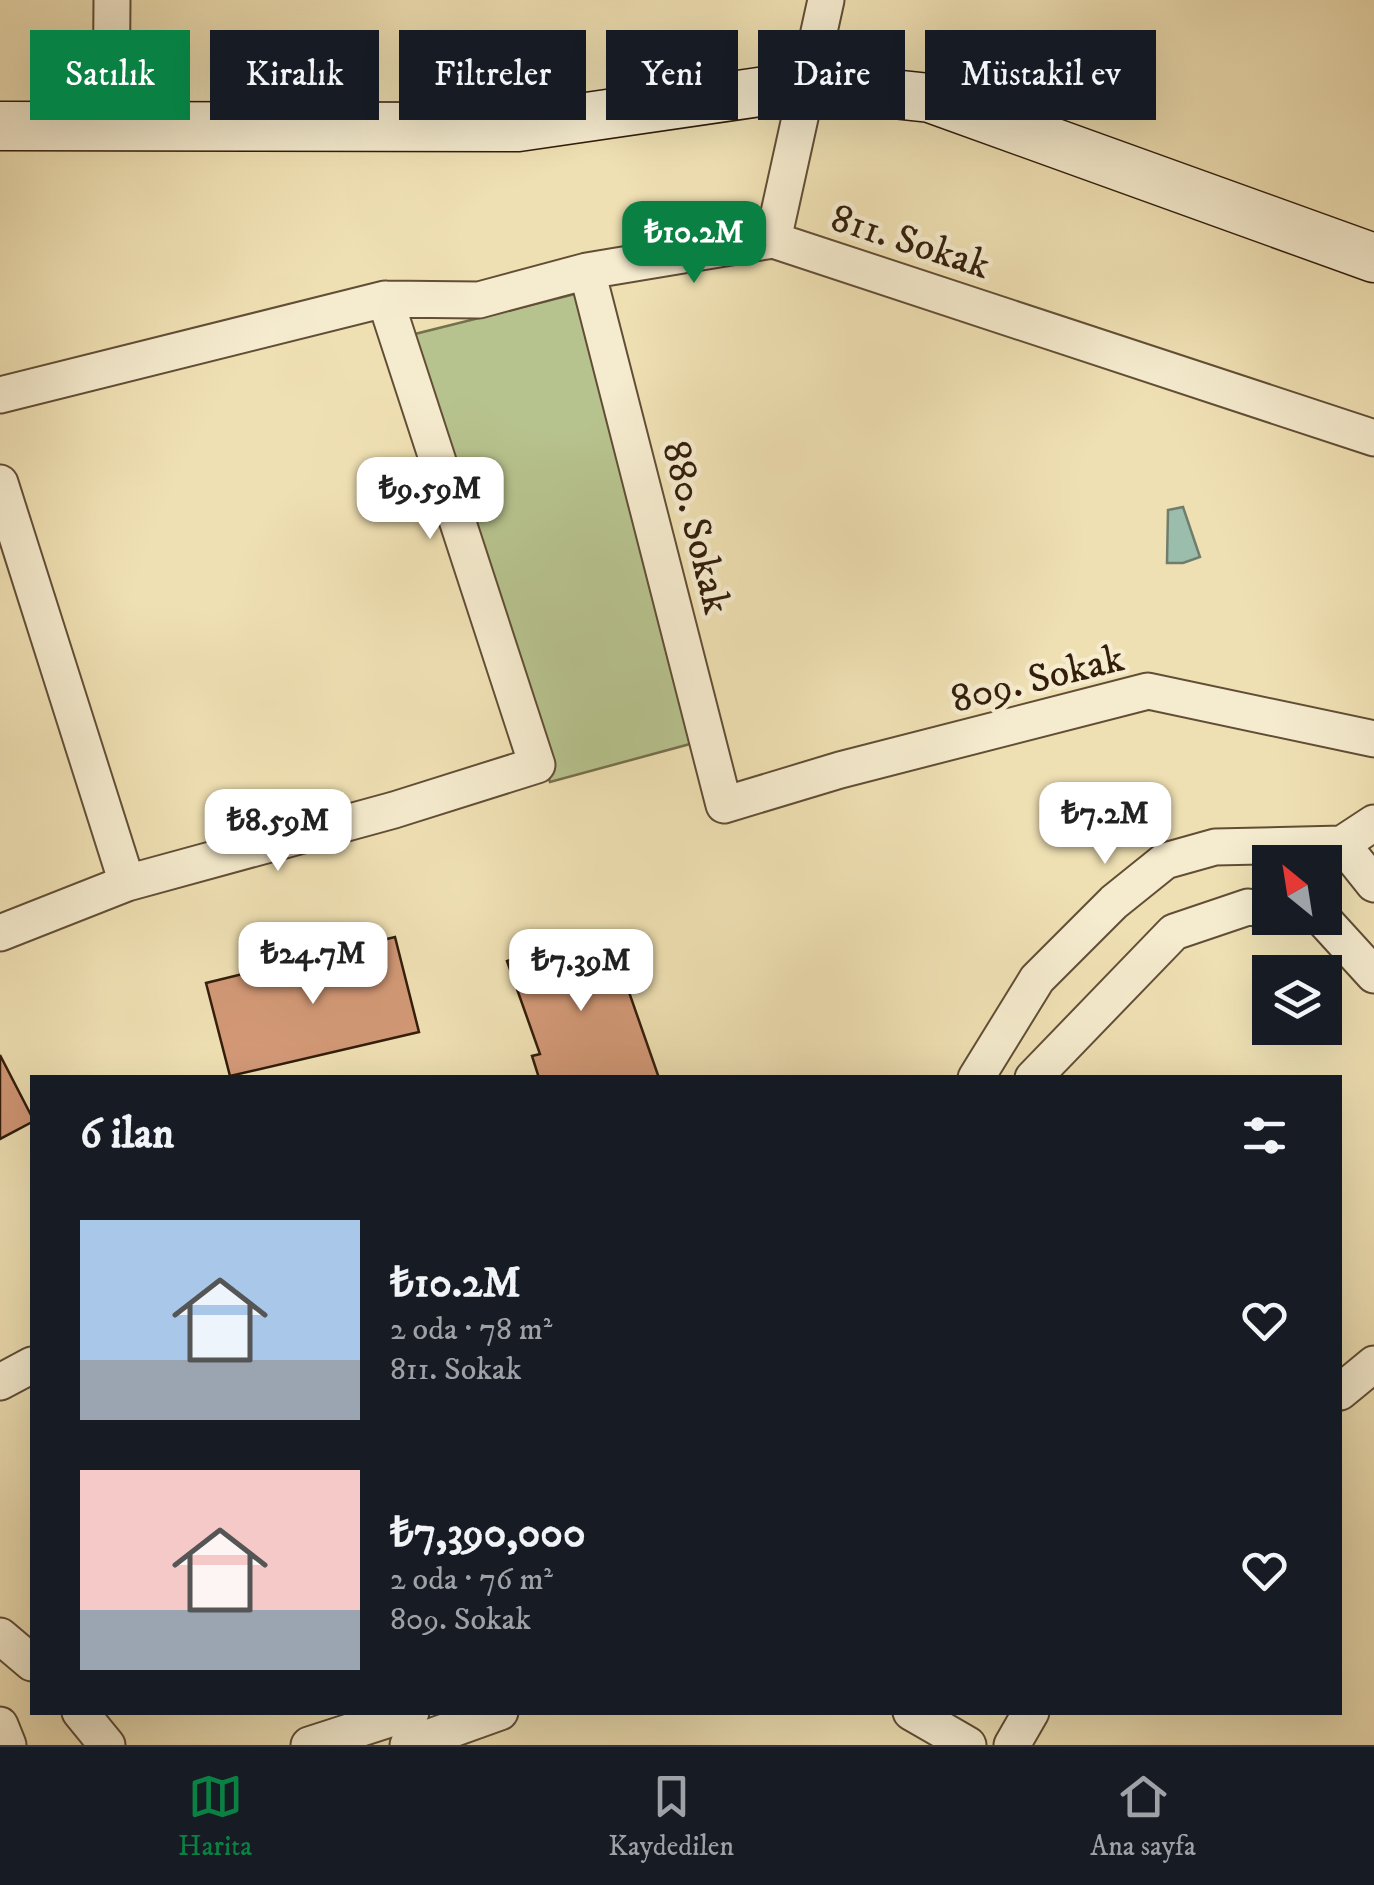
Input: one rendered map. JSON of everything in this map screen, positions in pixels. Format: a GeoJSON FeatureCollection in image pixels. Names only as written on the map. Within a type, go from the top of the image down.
{"type":"FeatureCollection","features":[{"type":"Feature","properties":{"kind":"main road"},"geometry":{"type":"LineString","coordinates":[[0,126],[518,128],[758,92]]}},
{"type":"Feature","properties":{"kind":"main road"},"geometry":{"type":"LineString","coordinates":[[905,95],[930,98],[1374,258]]}},
{"type":"Feature","properties":{"kind":"street"},"geometry":{"type":"LineString","coordinates":[[111,125],[112,0]]}},
{"type":"Feature","properties":{"kind":"street"},"geometry":{"type":"LineString","coordinates":[[820,30],[826,0]]}},
{"type":"Feature","properties":{"kind":"street"},"geometry":{"type":"LineString","coordinates":[[773,240],[800,120]]}},
{"type":"Feature","properties":{"kind":"street","name":"811. Sokak"},"geometry":{"type":"LineString","coordinates":[[0,395],[386,299],[478,300],[587,271],[773,240],[1374,438]]}},
{"type":"Feature","properties":{"kind":"street","name":"880. Sokak"},"geometry":{"type":"LineString","coordinates":[[587,271],[724,805]]}},
{"type":"Feature","properties":{"kind":"street"},"geometry":{"type":"LineString","coordinates":[[5,920],[394,810],[536,765],[386,299]]}},
{"type":"Feature","properties":{"kind":"street"},"geometry":{"type":"LineString","coordinates":[[0,484],[127,883]]}},
{"type":"Feature","properties":{"kind":"street","name":"809. Sokak"},"geometry":{"type":"LineString","coordinates":[[724,805],[840,770],[1148,691],[1374,739]]}},
{"type":"Feature","properties":{"kind":"street"},"geometry":{"type":"LineString","coordinates":[[978,1075],[1037,979],[1114,902],[1165,861],[1215,847],[1342,844],[1374,823]]}},
{"type":"Feature","properties":{"kind":"street"},"geometry":{"type":"LineString","coordinates":[[1342,844],[1374,884]]}},
{"type":"Feature","properties":{"kind":"street"},"geometry":{"type":"LineString","coordinates":[[1036,1075],[1174,932],[1252,907]]}},
{"type":"Feature","properties":{"kind":"street"},"geometry":{"type":"LineString","coordinates":[[1338,935],[1374,975]]}},
{"type":"Feature","properties":{"kind":"street"},"geometry":{"type":"LineString","coordinates":[[1342,1390],[1374,1364]]}},
{"type":"Feature","properties":{"kind":"street"},"geometry":{"type":"LineString","coordinates":[[0,1382],[30,1366]]}},
{"type":"Feature","properties":{"kind":"street"},"geometry":{"type":"LineString","coordinates":[[0,1636],[30,1661]]}},
{"type":"Feature","properties":{"kind":"street"},"geometry":{"type":"LineString","coordinates":[[82,1715],[107,1745]]}},
{"type":"Feature","properties":{"kind":"street"},"geometry":{"type":"LineString","coordinates":[[310,1745],[402,1715]]}},
{"type":"Feature","properties":{"kind":"street"},"geometry":{"type":"LineString","coordinates":[[408,1745],[492,1715]]}},
{"type":"Feature","properties":{"kind":"street"},"geometry":{"type":"LineString","coordinates":[[917,1715],[968,1745]]}},
{"type":"Feature","properties":{"kind":"street"},"geometry":{"type":"LineString","coordinates":[[1012,1745],[1029,1715]]}},
{"type":"Feature","properties":{"kind":"street"},"geometry":{"type":"LineString","coordinates":[[0,1725],[8,1745]]}},
{"type":"Feature","properties":{"kind":"green space"},"geometry":{"type":"Polygon","coordinates":[[[579,293],[701,741],[550,782],[411,335],[579,293]]]}},
{"type":"Feature","properties":{"kind":"shaded area"},"geometry":{"type":"Polygon","coordinates":[[[1183,507],[1200,557],[1167,563],[1168,510],[1183,507]]]}},
{"type":"Feature","properties":{"kind":"building"},"geometry":{"type":"Polygon","coordinates":[[[587,933],[596,959],[615,952],[658,1075],[538,1075],[532,1056],[540,1054],[507,961],[587,933]]]}},
{"type":"Feature","properties":{"kind":"building"},"geometry":{"type":"Polygon","coordinates":[[[395,937],[419,1032],[230,1075],[206,983],[395,937]]]}},
{"type":"Feature","properties":{"kind":"building"},"geometry":{"type":"Polygon","coordinates":[[[0,1055],[30,1113],[30,1123],[0,1139],[0,1055]]]}}]}
